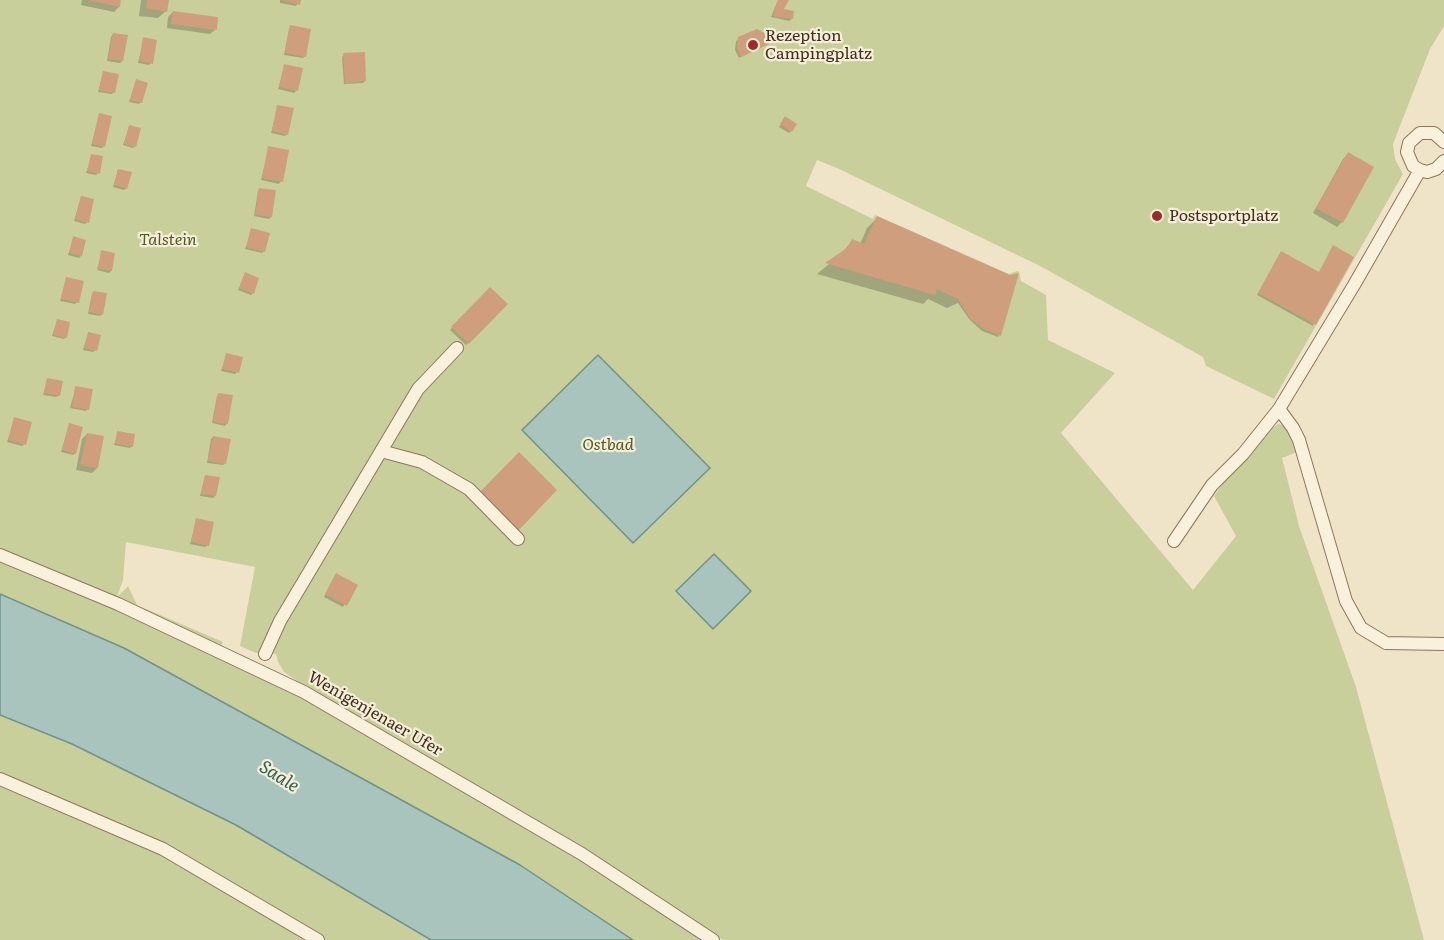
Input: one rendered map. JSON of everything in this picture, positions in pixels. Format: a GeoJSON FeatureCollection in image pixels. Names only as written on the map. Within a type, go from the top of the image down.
{"type":"FeatureCollection","features":[{"type":"Feature","properties":{"kind":"lane"},"geometry":{"type":"LineString","coordinates":[[1444,142],[1434,133],[1427,132],[1414,137],[1409,143],[1407,152],[1413,166],[1427,172],[1436,169],[1444,161]]}},
{"type":"Feature","properties":{"kind":"lane"},"geometry":{"type":"LineString","coordinates":[[1174,541],[1212,485],[1249,448],[1279,410],[1420,170]]}},
{"type":"Feature","properties":{"kind":"lane"},"geometry":{"type":"LineString","coordinates":[[265,654],[280,621],[418,389],[457,348]]}},
{"type":"Feature","properties":{"kind":"lane"},"geometry":{"type":"LineString","coordinates":[[1279,410],[1299,440],[1346,601],[1361,628],[1386,643],[1444,644]]}},
{"type":"Feature","properties":{"kind":"lane"},"geometry":{"type":"LineString","coordinates":[[381,452],[422,462],[469,489],[518,539]]}},
{"type":"Feature","properties":{"kind":"lane","name":"Wenigenjenaer Ufer"},"geometry":{"type":"LineString","coordinates":[[0,555],[118,604],[303,692],[582,854],[714,940]]}},
{"type":"Feature","properties":{"kind":"lane"},"geometry":{"type":"LineString","coordinates":[[0,780],[163,849],[318,940]]}},
{"type":"Feature","properties":{"kind":"green space"},"geometry":{"type":"Polygon","coordinates":[[[0,0],[1444,0],[1444,26],[1430,49],[1393,144],[1395,159],[1403,174],[1274,399],[1206,366],[1203,357],[1040,266],[837,168],[817,160],[806,186],[873,219],[875,215],[1009,274],[1017,271],[1021,281],[1046,295],[1048,340],[1115,373],[1061,433],[1193,590],[1236,536],[1214,496],[1231,471],[1270,430],[1278,424],[1286,426],[1297,452],[1282,458],[1299,526],[1356,687],[1424,940],[723,940],[585,849],[306,687],[284,672],[276,654],[256,653],[240,646],[255,567],[126,542],[123,580],[117,597],[128,586],[137,605],[223,642],[216,655],[301,696],[580,858],[704,940],[633,940],[520,865],[124,648],[0,594],[0,0]]]}},
{"type":"Feature","properties":{"kind":"green space"},"geometry":{"type":"Polygon","coordinates":[[[0,715],[72,744],[236,825],[431,940],[0,940],[0,715]]]}},
{"type":"Feature","properties":{"kind":"water"},"geometry":{"type":"Polygon","coordinates":[[[598,355],[710,468],[633,543],[522,430],[598,355]]]}},
{"type":"Feature","properties":{"kind":"water"},"geometry":{"type":"Polygon","coordinates":[[[714,554],[751,591],[713,629],[676,591],[714,554]]]}},
{"type":"Feature","properties":{"kind":"water","name":"Saale"},"geometry":{"type":"Polygon","coordinates":[[[0,594],[124,648],[520,865],[633,940],[431,940],[236,825],[72,744],[0,715],[0,594]]]}},
{"type":"Feature","properties":{"kind":"building"},"geometry":{"type":"Polygon","coordinates":[[[88,0],[121,0],[120,7],[88,0]]]}},
{"type":"Feature","properties":{"kind":"building"},"geometry":{"type":"Polygon","coordinates":[[[147,0],[169,0],[167,12],[146,8],[147,0]]]}},
{"type":"Feature","properties":{"kind":"building"},"geometry":{"type":"Polygon","coordinates":[[[282,0],[301,0],[300,5],[282,0]]]}},
{"type":"Feature","properties":{"kind":"building"},"geometry":{"type":"Polygon","coordinates":[[[778,0],[789,0],[784,9],[794,11],[793,19],[773,16],[778,0]]]}},
{"type":"Feature","properties":{"kind":"building"},"geometry":{"type":"Polygon","coordinates":[[[173,11],[218,17],[217,30],[171,24],[173,11]]]}},
{"type":"Feature","properties":{"kind":"building"},"geometry":{"type":"Polygon","coordinates":[[[290,25],[311,29],[306,57],[285,53],[290,25]]]}},
{"type":"Feature","properties":{"kind":"building","name":"Rezeption Campingplatz"},"geometry":{"type":"Polygon","coordinates":[[[757,29],[764,33],[769,44],[741,57],[737,47],[738,37],[757,29]]]}},
{"type":"Feature","properties":{"kind":"building"},"geometry":{"type":"Polygon","coordinates":[[[113,33],[128,35],[123,61],[108,59],[113,33]]]}},
{"type":"Feature","properties":{"kind":"building"},"geometry":{"type":"Polygon","coordinates":[[[143,37],[157,40],[153,64],[139,61],[143,37]]]}},
{"type":"Feature","properties":{"kind":"building"},"geometry":{"type":"Polygon","coordinates":[[[365,52],[366,81],[345,83],[343,53],[365,52]]]}},
{"type":"Feature","properties":{"kind":"building"},"geometry":{"type":"Polygon","coordinates":[[[284,64],[303,68],[298,91],[279,87],[284,64]]]}},
{"type":"Feature","properties":{"kind":"building"},"geometry":{"type":"Polygon","coordinates":[[[103,71],[119,74],[115,93],[99,90],[103,71]]]}},
{"type":"Feature","properties":{"kind":"building"},"geometry":{"type":"Polygon","coordinates":[[[136,79],[148,83],[142,103],[130,100],[136,79]]]}},
{"type":"Feature","properties":{"kind":"building"},"geometry":{"type":"Polygon","coordinates":[[[277,105],[294,108],[288,135],[272,131],[277,105]]]}},
{"type":"Feature","properties":{"kind":"building"},"geometry":{"type":"Polygon","coordinates":[[[99,113],[112,116],[105,147],[92,144],[99,113]]]}},
{"type":"Feature","properties":{"kind":"building"},"geometry":{"type":"Polygon","coordinates":[[[785,116],[797,124],[792,132],[780,124],[785,116]]]}},
{"type":"Feature","properties":{"kind":"building"},"geometry":{"type":"Polygon","coordinates":[[[129,125],[141,128],[136,147],[124,144],[129,125]]]}},
{"type":"Feature","properties":{"kind":"building"},"geometry":{"type":"Polygon","coordinates":[[[268,146],[289,150],[283,182],[262,178],[268,146]]]}},
{"type":"Feature","properties":{"kind":"building"},"geometry":{"type":"Polygon","coordinates":[[[1348,152],[1374,167],[1343,223],[1316,208],[1348,152]]]}},
{"type":"Feature","properties":{"kind":"building"},"geometry":{"type":"Polygon","coordinates":[[[91,154],[103,156],[100,174],[87,171],[91,154]]]}},
{"type":"Feature","properties":{"kind":"building"},"geometry":{"type":"Polygon","coordinates":[[[118,169],[132,172],[127,189],[114,185],[118,169]]]}},
{"type":"Feature","properties":{"kind":"building"},"geometry":{"type":"Polygon","coordinates":[[[259,188],[276,190],[272,217],[255,215],[259,188]]]}},
{"type":"Feature","properties":{"kind":"building"},"geometry":{"type":"Polygon","coordinates":[[[81,196],[94,199],[89,223],[75,219],[81,196]]]}},
{"type":"Feature","properties":{"kind":"building"},"geometry":{"type":"Polygon","coordinates":[[[877,216],[1010,275],[1019,273],[1001,336],[984,329],[970,318],[958,299],[937,289],[935,295],[825,263],[847,248],[852,239],[864,244],[877,216]]]}},
{"type":"Feature","properties":{"kind":"building"},"geometry":{"type":"Polygon","coordinates":[[[251,228],[270,233],[265,252],[246,247],[251,228]]]}},
{"type":"Feature","properties":{"kind":"building"},"geometry":{"type":"Polygon","coordinates":[[[73,236],[86,240],[82,256],[69,253],[73,236]]]}},
{"type":"Feature","properties":{"kind":"building"},"geometry":{"type":"Polygon","coordinates":[[[1333,245],[1354,257],[1316,325],[1258,293],[1281,251],[1319,272],[1333,245]]]}},
{"type":"Feature","properties":{"kind":"building"},"geometry":{"type":"Polygon","coordinates":[[[101,250],[115,253],[112,271],[98,269],[101,250]]]}},
{"type":"Feature","properties":{"kind":"building"},"geometry":{"type":"Polygon","coordinates":[[[245,272],[259,278],[254,294],[239,288],[245,272]]]}},
{"type":"Feature","properties":{"kind":"building"},"geometry":{"type":"Polygon","coordinates":[[[66,277],[84,281],[79,303],[61,299],[66,277]]]}},
{"type":"Feature","properties":{"kind":"building"},"geometry":{"type":"Polygon","coordinates":[[[490,287],[508,304],[469,344],[451,327],[490,287]]]}},
{"type":"Feature","properties":{"kind":"building"},"geometry":{"type":"Polygon","coordinates":[[[93,291],[107,293],[103,315],[89,312],[93,291]]]}},
{"type":"Feature","properties":{"kind":"building"},"geometry":{"type":"Polygon","coordinates":[[[57,319],[70,322],[67,338],[53,335],[57,319]]]}},
{"type":"Feature","properties":{"kind":"building"},"geometry":{"type":"Polygon","coordinates":[[[88,332],[101,335],[97,351],[84,348],[88,332]]]}},
{"type":"Feature","properties":{"kind":"building"},"geometry":{"type":"Polygon","coordinates":[[[226,353],[243,357],[239,373],[222,369],[226,353]]]}},
{"type":"Feature","properties":{"kind":"building"},"geometry":{"type":"Polygon","coordinates":[[[47,378],[63,381],[60,396],[44,393],[47,378]]]}},
{"type":"Feature","properties":{"kind":"building"},"geometry":{"type":"Polygon","coordinates":[[[75,386],[93,389],[89,410],[72,407],[75,386]]]}},
{"type":"Feature","properties":{"kind":"building"},"geometry":{"type":"Polygon","coordinates":[[[218,393],[233,395],[228,424],[213,422],[218,393]]]}},
{"type":"Feature","properties":{"kind":"building"},"geometry":{"type":"Polygon","coordinates":[[[14,417],[32,422],[26,445],[8,440],[14,417]]]}},
{"type":"Feature","properties":{"kind":"building"},"geometry":{"type":"Polygon","coordinates":[[[69,423],[83,427],[76,454],[62,450],[69,423]]]}},
{"type":"Feature","properties":{"kind":"building"},"geometry":{"type":"Polygon","coordinates":[[[117,431],[135,434],[133,447],[115,444],[117,431]]]}},
{"type":"Feature","properties":{"kind":"building"},"geometry":{"type":"Polygon","coordinates":[[[87,433],[104,436],[98,468],[80,465],[87,433]]]}},
{"type":"Feature","properties":{"kind":"building"},"geometry":{"type":"Polygon","coordinates":[[[213,436],[231,439],[226,464],[208,461],[213,436]]]}},
{"type":"Feature","properties":{"kind":"building"},"geometry":{"type":"Polygon","coordinates":[[[519,452],[557,490],[516,533],[477,495],[519,452]]]}},
{"type":"Feature","properties":{"kind":"building"},"geometry":{"type":"Polygon","coordinates":[[[205,475],[220,477],[216,496],[201,494],[205,475]]]}},
{"type":"Feature","properties":{"kind":"building"},"geometry":{"type":"Polygon","coordinates":[[[196,518],[214,522],[209,546],[191,542],[196,518]]]}},
{"type":"Feature","properties":{"kind":"building"},"geometry":{"type":"Polygon","coordinates":[[[336,573],[358,585],[347,606],[325,594],[336,573]]]}},
{"type":"Feature","properties":{"kind":"place","name":"Rezeption Campingplatz"},"geometry":{"type":"Point","coordinates":[753,45]}},
{"type":"Feature","properties":{"kind":"place","name":"Postsportplatz"},"geometry":{"type":"Point","coordinates":[1157,216]}},
{"type":"Feature","properties":{"kind":"park label","name":"Talstein"},"geometry":{"type":"Point","coordinates":[168,240]}},
{"type":"Feature","properties":{"kind":"park label","name":"Ostbad"},"geometry":{"type":"Point","coordinates":[608,445]}}]}
